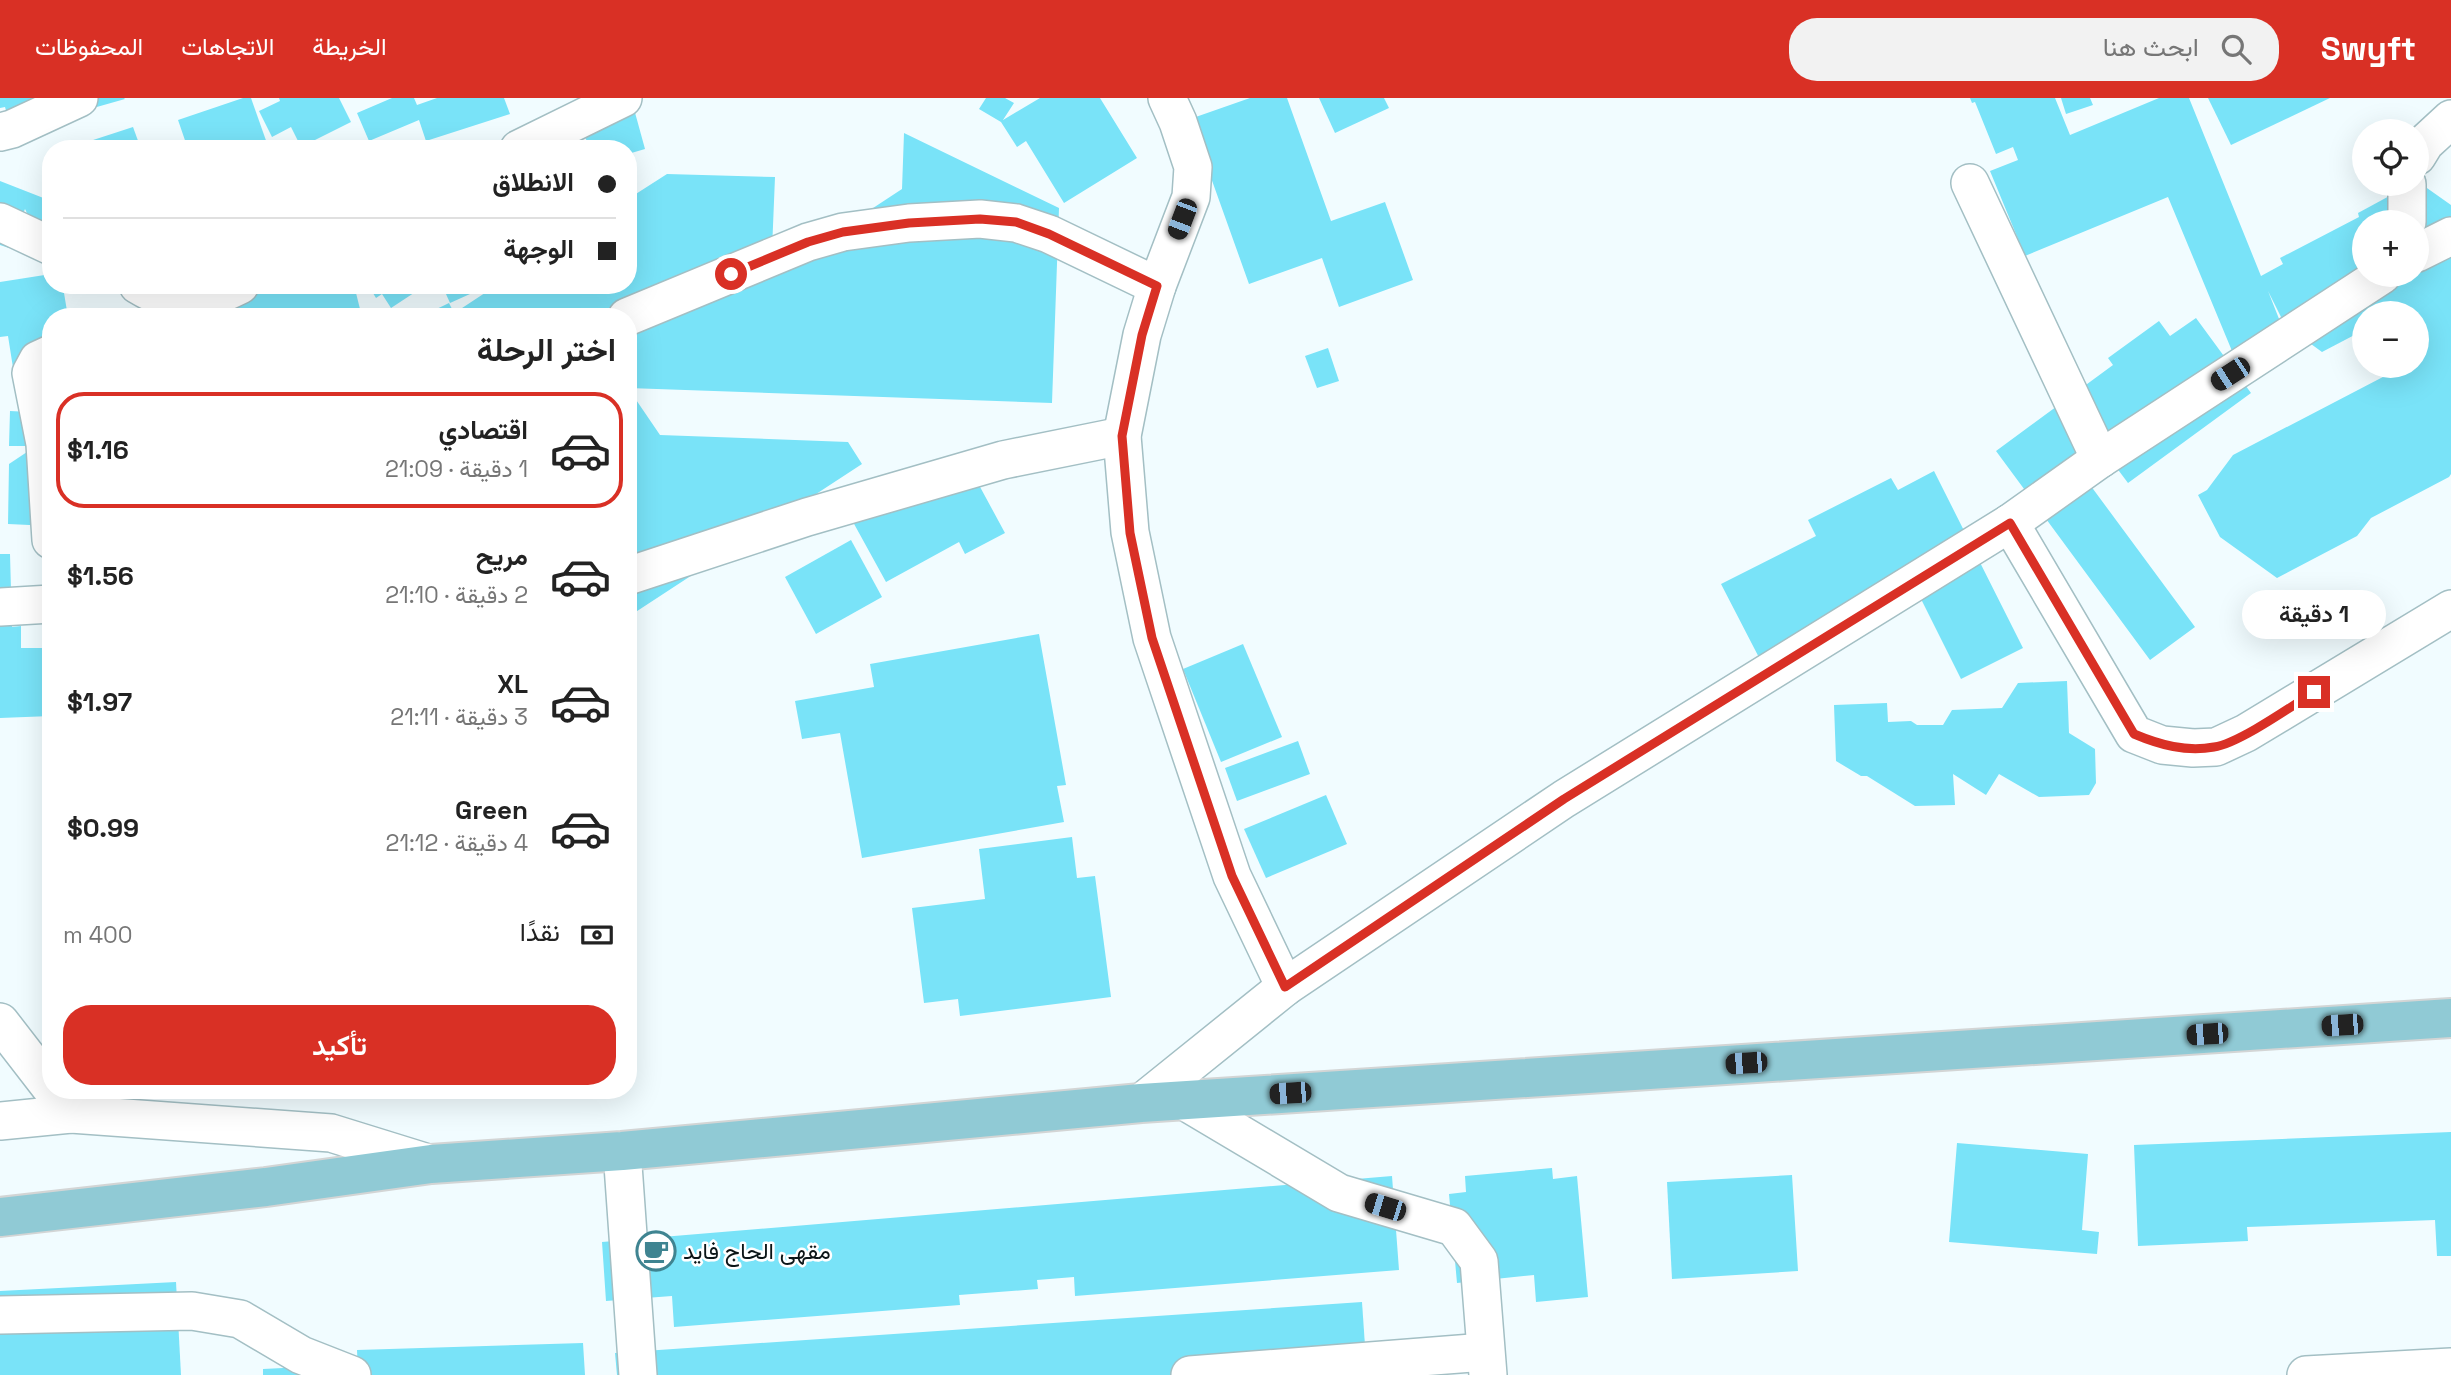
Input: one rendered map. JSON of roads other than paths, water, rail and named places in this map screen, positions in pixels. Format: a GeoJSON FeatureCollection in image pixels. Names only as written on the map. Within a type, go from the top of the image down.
{"type":"FeatureCollection","features":[{"type":"Feature","properties":{"kind":"main road"},"geometry":{"type":"LineString","coordinates":[[0,1217],[266,1187],[431,1164],[622,1151],[1141,1103],[2451,1018]]}},
{"type":"Feature","properties":{"kind":"street"},"geometry":{"type":"LineString","coordinates":[[0,132],[79,98]]}},
{"type":"Feature","properties":{"kind":"street"},"geometry":{"type":"LineString","coordinates":[[537,140],[623,98]]}},
{"type":"Feature","properties":{"kind":"street"},"geometry":{"type":"LineString","coordinates":[[1167,98],[1193,167],[1191,197],[1157,286],[1142,335],[1122,436],[1130,533],[1152,638],[1232,876],[1285,987]]}},
{"type":"Feature","properties":{"kind":"street"},"geometry":{"type":"LineString","coordinates":[[2429,139],[2451,119]]}},
{"type":"Feature","properties":{"kind":"street"},"geometry":{"type":"LineString","coordinates":[[1970,183],[2100,459]]}},
{"type":"Feature","properties":{"kind":"street"},"geometry":{"type":"LineString","coordinates":[[637,313],[808,242],[843,232],[909,223],[980,219],[1016,222],[1049,234],[1157,286]]}},
{"type":"Feature","properties":{"kind":"street"},"geometry":{"type":"LineString","coordinates":[[0,222],[42,242]]}},
{"type":"Feature","properties":{"kind":"street"},"geometry":{"type":"LineString","coordinates":[[2429,247],[2451,236]]}},
{"type":"Feature","properties":{"kind":"street"},"geometry":{"type":"LineString","coordinates":[[1141,1103],[1285,987],[1564,799],[2010,523],[2100,459],[2364,287]]}},
{"type":"Feature","properties":{"kind":"street"},"geometry":{"type":"LineString","coordinates":[[142,308],[153,294]]}},
{"type":"Feature","properties":{"kind":"street"},"geometry":{"type":"LineString","coordinates":[[162,294],[211,300],[223,294]]}},
{"type":"Feature","properties":{"kind":"street"},"geometry":{"type":"LineString","coordinates":[[42,357],[38,359],[31,373],[42,419]]}},
{"type":"Feature","properties":{"kind":"street"},"geometry":{"type":"LineString","coordinates":[[637,573],[807,517],[1003,460],[1122,436]]}},
{"type":"Feature","properties":{"kind":"street"},"geometry":{"type":"LineString","coordinates":[[2010,523],[2134,734],[2162,745],[2216,747],[2226,743],[2451,609]]}},
{"type":"Feature","properties":{"kind":"street"},"geometry":{"type":"LineString","coordinates":[[0,607],[42,605]]}},
{"type":"Feature","properties":{"kind":"street"},"geometry":{"type":"LineString","coordinates":[[0,1022],[42,1076]]}},
{"type":"Feature","properties":{"kind":"street"},"geometry":{"type":"LineString","coordinates":[[0,1121],[53,1099]]}},
{"type":"Feature","properties":{"kind":"street"},"geometry":{"type":"LineString","coordinates":[[73,1099],[331,1133],[431,1164]]}},
{"type":"Feature","properties":{"kind":"street"},"geometry":{"type":"LineString","coordinates":[[1183,1100],[1339,1193],[1454,1227],[1479,1262],[1486,1363],[1190,1375]]}},
{"type":"Feature","properties":{"kind":"street"},"geometry":{"type":"LineString","coordinates":[[622,1151],[638,1375]]}},
{"type":"Feature","properties":{"kind":"street"},"geometry":{"type":"LineString","coordinates":[[0,1315],[192,1311],[240,1319],[301,1355],[352,1375]]}},
{"type":"Feature","properties":{"kind":"street"},"geometry":{"type":"LineString","coordinates":[[2306,1375],[2451,1367]]}},
{"type":"Feature","properties":{"kind":"place","name":"مقهى الحاج فايد"},"geometry":{"type":"Point","coordinates":[656,1251]}}]}
